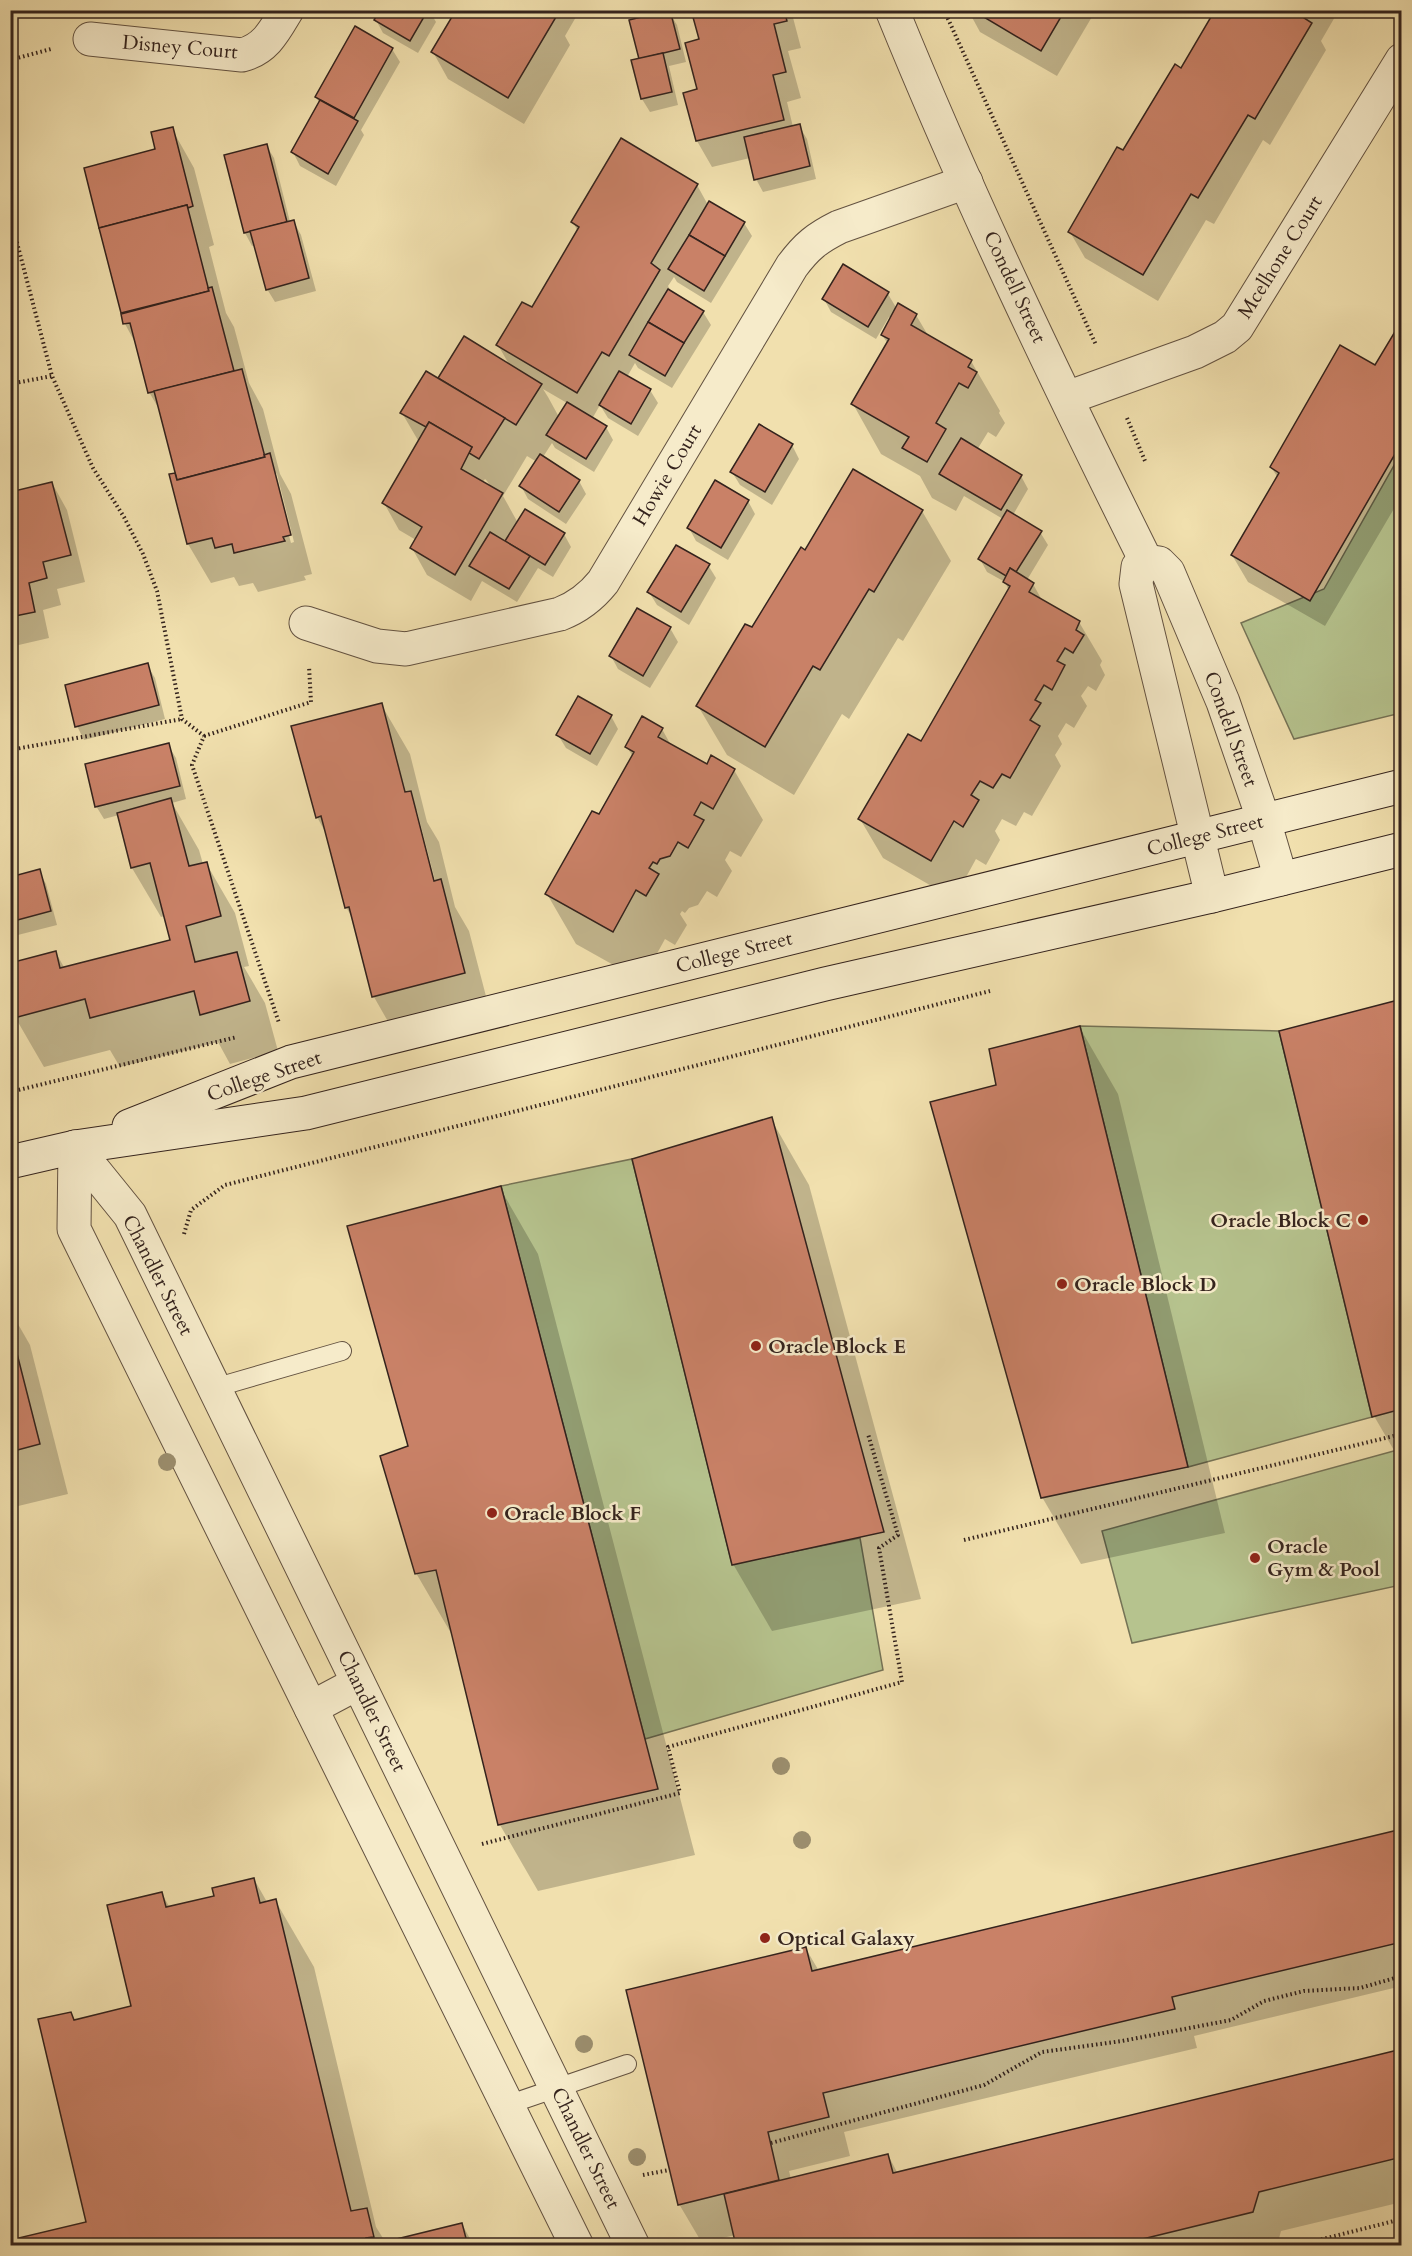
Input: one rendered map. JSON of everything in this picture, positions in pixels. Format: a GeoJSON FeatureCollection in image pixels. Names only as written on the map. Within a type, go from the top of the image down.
{"type":"FeatureCollection","features":[{"type":"Feature","properties":{"kind":"street","name":"Disney Court"},"geometry":{"type":"LineString","coordinates":[[90,39],[242,55],[265,44],[287,10]]}},
{"type":"Feature","properties":{"kind":"street","name":"Condell Street"},"geometry":{"type":"LineString","coordinates":[[892,10],[966,182],[1067,399],[1146,561],[1160,563],[1168,572],[1223,702],[1264,821],[1281,879]]}},
{"type":"Feature","properties":{"kind":"street","name":"Mcelhone Court"},"geometry":{"type":"LineString","coordinates":[[1067,399],[1195,352],[1225,337],[1237,327],[1401,60]]}},
{"type":"Feature","properties":{"kind":"street","name":"Howie Court"},"geometry":{"type":"LineString","coordinates":[[306,623],[377,646],[406,649],[560,614],[575,608],[603,582],[786,276],[806,249],[820,236],[839,227],[966,182]]}},
{"type":"Feature","properties":{"kind":"street"},"geometry":{"type":"LineString","coordinates":[[1146,561],[1138,567],[1136,584],[1212,896]]}},
{"type":"Feature","properties":{"kind":"street","name":"College Street"},"geometry":{"type":"LineString","coordinates":[[75,1147],[291,1062],[1401,786]]}},
{"type":"Feature","properties":{"kind":"street","name":"College Street"},"geometry":{"type":"LineString","coordinates":[[10,1162],[75,1147],[306,1113],[825,984],[1212,896],[1401,849]]}},
{"type":"Feature","properties":{"kind":"street"},"geometry":{"type":"LineString","coordinates":[[75,1147],[74,1229],[577,2246]]}},
{"type":"Feature","properties":{"kind":"street","name":"Chandler Street"},"geometry":{"type":"LineString","coordinates":[[75,1147],[130,1215],[633,2246]]}},
{"type":"Feature","properties":{"kind":"street"},"geometry":{"type":"LineString","coordinates":[[311,1708],[358,1683]]}},
{"type":"Feature","properties":{"kind":"lane"},"geometry":{"type":"LineString","coordinates":[[214,1388],[342,1351]]}},
{"type":"Feature","properties":{"kind":"lane"},"geometry":{"type":"LineString","coordinates":[[507,2105],[627,2064]]}},
{"type":"Feature","properties":{"kind":"path"},"geometry":{"type":"LineString","coordinates":[[10,216],[52,376],[93,468],[144,554],[157,591],[182,719],[204,736]]}},
{"type":"Feature","properties":{"kind":"path"},"geometry":{"type":"LineString","coordinates":[[10,384],[52,376]]}},
{"type":"Feature","properties":{"kind":"path"},"geometry":{"type":"LineString","coordinates":[[291,1062],[192,765],[204,736],[311,702]]}},
{"type":"Feature","properties":{"kind":"path"},"geometry":{"type":"LineString","coordinates":[[10,750],[182,719]]}},
{"type":"Feature","properties":{"kind":"path"},"geometry":{"type":"LineString","coordinates":[[320,1161],[998,989]]}},
{"type":"Feature","properties":{"kind":"path"},"geometry":{"type":"LineString","coordinates":[[481,1844],[680,1793],[668,1747],[902,1682],[879,1548],[898,1535],[868,1434]]}},
{"type":"Feature","properties":{"kind":"path"},"geometry":{"type":"LineString","coordinates":[[964,1540],[1401,1434]]}},
{"type":"Feature","properties":{"kind":"path"},"geometry":{"type":"LineString","coordinates":[[771,2143],[984,2085],[1042,2052],[1122,2041],[1231,2020],[1264,2001],[1304,1991],[1360,1988],[1401,1976]]}},
{"type":"Feature","properties":{"kind":"path"},"geometry":{"type":"LineString","coordinates":[[641,2175],[669,2170]]}},
{"type":"Feature","properties":{"kind":"path"},"geometry":{"type":"LineString","coordinates":[[1295,2246],[1401,2219]]}},
{"type":"Feature","properties":{"kind":"green space"},"geometry":{"type":"Polygon","coordinates":[[[1401,461],[1401,713],[1294,739],[1241,623],[1324,589],[1396,462],[1401,461]]]}},
{"type":"Feature","properties":{"kind":"green space"},"geometry":{"type":"Polygon","coordinates":[[[1080,1026],[1279,1031],[1372,1417],[1188,1467],[1080,1026]]]}},
{"type":"Feature","properties":{"kind":"green space"},"geometry":{"type":"Polygon","coordinates":[[[632,1159],[732,1564],[860,1538],[883,1670],[645,1739],[501,1186],[632,1159]]]}},
{"type":"Feature","properties":{"kind":"green space","name":"Oracle Gym & Pool"},"geometry":{"type":"Polygon","coordinates":[[[1401,1449],[1401,1585],[1132,1643],[1102,1531],[1401,1449]]]}},
{"type":"Feature","properties":{"kind":"building"},"geometry":{"type":"Polygon","coordinates":[[[380,10],[428,10],[410,41],[374,20],[380,10]]]}},
{"type":"Feature","properties":{"kind":"building"},"geometry":{"type":"Polygon","coordinates":[[[456,10],[544,10],[556,17],[508,98],[431,52],[456,10]]]}},
{"type":"Feature","properties":{"kind":"building"},"geometry":{"type":"Polygon","coordinates":[[[670,10],[680,49],[639,59],[629,20],[670,10]]]}},
{"type":"Feature","properties":{"kind":"building"},"geometry":{"type":"Polygon","coordinates":[[[691,10],[784,10],[787,21],[774,24],[786,72],[773,75],[784,120],[696,141],[683,93],[697,89],[685,43],[699,39],[691,10]]]}},
{"type":"Feature","properties":{"kind":"building"},"geometry":{"type":"Polygon","coordinates":[[[972,10],[1065,10],[1041,51],[972,10]]]}},
{"type":"Feature","properties":{"kind":"building"},"geometry":{"type":"Polygon","coordinates":[[[1215,10],[1308,10],[1304,18],[1312,23],[1255,119],[1248,115],[1198,198],[1191,194],[1143,275],[1068,232],[1117,147],[1123,150],[1175,64],[1181,68],[1215,10]]]}},
{"type":"Feature","properties":{"kind":"building"},"geometry":{"type":"Polygon","coordinates":[[[355,26],[393,48],[354,118],[315,97],[355,26]]]}},
{"type":"Feature","properties":{"kind":"building"},"geometry":{"type":"Polygon","coordinates":[[[663,53],[672,92],[641,99],[631,60],[663,53]]]}},
{"type":"Feature","properties":{"kind":"building"},"geometry":{"type":"Polygon","coordinates":[[[320,100],[358,121],[328,174],[291,152],[320,100]]]}},
{"type":"Feature","properties":{"kind":"building"},"geometry":{"type":"Polygon","coordinates":[[[800,124],[810,166],[754,180],[744,137],[800,124]]]}},
{"type":"Feature","properties":{"kind":"building"},"geometry":{"type":"Polygon","coordinates":[[[173,127],[193,206],[188,208],[187,205],[99,228],[84,168],[155,149],[151,132],[173,127]]]}},
{"type":"Feature","properties":{"kind":"building"},"geometry":{"type":"Polygon","coordinates":[[[621,138],[698,184],[651,263],[660,270],[609,356],[602,352],[577,393],[496,345],[522,302],[532,307],[579,227],[571,222],[621,138]]]}},
{"type":"Feature","properties":{"kind":"building"},"geometry":{"type":"Polygon","coordinates":[[[267,144],[287,222],[244,233],[224,155],[267,144]]]}},
{"type":"Feature","properties":{"kind":"building"},"geometry":{"type":"Polygon","coordinates":[[[709,201],[745,222],[725,256],[689,235],[709,201]]]}},
{"type":"Feature","properties":{"kind":"building"},"geometry":{"type":"Polygon","coordinates":[[[187,205],[209,291],[121,313],[99,228],[187,205]]]}},
{"type":"Feature","properties":{"kind":"building"},"geometry":{"type":"Polygon","coordinates":[[[294,220],[309,278],[266,290],[250,231],[294,220]]]}},
{"type":"Feature","properties":{"kind":"building"},"geometry":{"type":"Polygon","coordinates":[[[689,235],[725,256],[704,291],[668,269],[689,235]]]}},
{"type":"Feature","properties":{"kind":"building"},"geometry":{"type":"Polygon","coordinates":[[[843,264],[889,292],[868,327],[822,299],[843,264]]]}},
{"type":"Feature","properties":{"kind":"building"},"geometry":{"type":"Polygon","coordinates":[[[212,287],[234,371],[148,393],[130,323],[123,324],[121,314],[209,291],[208,288],[212,287]]]}},
{"type":"Feature","properties":{"kind":"building"},"geometry":{"type":"Polygon","coordinates":[[[668,289],[704,311],[684,343],[648,322],[668,289]]]}},
{"type":"Feature","properties":{"kind":"building"},"geometry":{"type":"Polygon","coordinates":[[[898,303],[917,314],[911,325],[972,360],[968,367],[977,372],[968,388],[959,383],[936,423],[946,429],[927,462],[902,448],[909,437],[851,404],[889,339],[881,335],[898,303]]]}},
{"type":"Feature","properties":{"kind":"building"},"geometry":{"type":"Polygon","coordinates":[[[1402,320],[1402,442],[1310,601],[1231,555],[1279,473],[1270,467],[1340,345],[1375,365],[1402,320]]]}},
{"type":"Feature","properties":{"kind":"building"},"geometry":{"type":"Polygon","coordinates":[[[648,322],[684,343],[665,376],[629,355],[648,322]]]}},
{"type":"Feature","properties":{"kind":"building"},"geometry":{"type":"Polygon","coordinates":[[[464,336],[542,384],[516,425],[438,378],[464,336]]]}},
{"type":"Feature","properties":{"kind":"building"},"geometry":{"type":"Polygon","coordinates":[[[242,369],[265,457],[177,480],[154,391],[242,369]]]}},
{"type":"Feature","properties":{"kind":"building"},"geometry":{"type":"Polygon","coordinates":[[[426,371],[505,418],[479,459],[469,453],[472,447],[429,422],[426,427],[400,413],[426,371]]]}},
{"type":"Feature","properties":{"kind":"building"},"geometry":{"type":"Polygon","coordinates":[[[619,371],[651,389],[631,424],[599,405],[619,371]]]}},
{"type":"Feature","properties":{"kind":"building"},"geometry":{"type":"Polygon","coordinates":[[[567,402],[607,426],[586,459],[546,435],[567,402]]]}},
{"type":"Feature","properties":{"kind":"building"},"geometry":{"type":"Polygon","coordinates":[[[429,422],[472,447],[461,469],[503,493],[455,575],[410,548],[422,527],[382,503],[429,422]]]}},
{"type":"Feature","properties":{"kind":"building"},"geometry":{"type":"Polygon","coordinates":[[[759,424],[793,444],[765,492],[730,472],[759,424]]]}},
{"type":"Feature","properties":{"kind":"building"},"geometry":{"type":"Polygon","coordinates":[[[961,438],[1022,475],[1001,510],[939,474],[961,438]]]}},
{"type":"Feature","properties":{"kind":"building"},"geometry":{"type":"Polygon","coordinates":[[[270,453],[291,535],[283,537],[285,541],[234,553],[232,544],[215,548],[212,538],[187,544],[169,474],[175,473],[177,480],[265,457],[264,455],[270,453]]]}},
{"type":"Feature","properties":{"kind":"building"},"geometry":{"type":"Polygon","coordinates":[[[540,454],[580,480],[559,512],[519,486],[540,454]]]}},
{"type":"Feature","properties":{"kind":"building"},"geometry":{"type":"Polygon","coordinates":[[[853,469],[923,510],[874,592],[869,589],[820,670],[813,666],[765,747],[696,706],[745,624],[752,627],[801,547],[805,550],[853,469]]]}},
{"type":"Feature","properties":{"kind":"building"},"geometry":{"type":"Polygon","coordinates":[[[715,480],[749,500],[721,548],[687,528],[715,480]]]}},
{"type":"Feature","properties":{"kind":"building"},"geometry":{"type":"Polygon","coordinates":[[[52,482],[71,555],[43,562],[47,578],[29,583],[35,612],[10,617],[10,492],[52,482]]]}},
{"type":"Feature","properties":{"kind":"building"},"geometry":{"type":"Polygon","coordinates":[[[525,509],[565,533],[545,565],[505,541],[525,509]]]}},
{"type":"Feature","properties":{"kind":"building"},"geometry":{"type":"Polygon","coordinates":[[[1007,510],[1042,531],[1016,572],[1010,568],[1006,576],[978,559],[1007,510]]]}},
{"type":"Feature","properties":{"kind":"building"},"geometry":{"type":"Polygon","coordinates":[[[490,532],[530,556],[509,589],[469,566],[490,532]]]}},
{"type":"Feature","properties":{"kind":"building"},"geometry":{"type":"Polygon","coordinates":[[[676,545],[710,564],[681,612],[647,592],[676,545]]]}},
{"type":"Feature","properties":{"kind":"building"},"geometry":{"type":"Polygon","coordinates":[[[1010,568],[1034,583],[1029,592],[1080,621],[1076,630],[1084,635],[1073,653],[1065,648],[1057,661],[1065,665],[1052,690],[1044,685],[1035,700],[1041,703],[1030,720],[1040,726],[1010,778],[1002,774],[993,788],[980,781],[971,795],[979,800],[963,827],[954,821],[931,861],[858,819],[908,734],[921,741],[1010,586],[1003,582],[1010,568]]]}},
{"type":"Feature","properties":{"kind":"building"},"geometry":{"type":"Polygon","coordinates":[[[637,608],[671,627],[643,676],[609,656],[637,608]]]}},
{"type":"Feature","properties":{"kind":"building"},"geometry":{"type":"Polygon","coordinates":[[[148,663],[159,705],[75,727],[65,685],[148,663]]]}},
{"type":"Feature","properties":{"kind":"building"},"geometry":{"type":"Polygon","coordinates":[[[578,696],[612,715],[590,754],[556,735],[578,696]]]}},
{"type":"Feature","properties":{"kind":"building"},"geometry":{"type":"Polygon","coordinates":[[[382,703],[405,792],[411,791],[434,881],[441,879],[465,973],[372,997],[349,907],[345,908],[321,816],[316,818],[291,726],[382,703]]]}},
{"type":"Feature","properties":{"kind":"building"},"geometry":{"type":"Polygon","coordinates":[[[642,716],[663,728],[658,737],[707,764],[711,755],[735,769],[713,809],[701,802],[694,815],[704,820],[688,848],[678,842],[670,856],[660,859],[657,864],[653,862],[649,868],[659,874],[646,896],[636,890],[613,932],[545,894],[592,811],[599,814],[634,752],[625,747],[642,716]]]}},
{"type":"Feature","properties":{"kind":"building"},"geometry":{"type":"Polygon","coordinates":[[[169,743],[180,786],[95,807],[85,764],[169,743]]]}},
{"type":"Feature","properties":{"kind":"building"},"geometry":{"type":"Polygon","coordinates":[[[171,798],[189,866],[207,862],[221,916],[186,926],[195,962],[237,952],[250,1001],[200,1015],[194,991],[90,1018],[85,999],[14,1018],[10,1005],[10,963],[56,951],[60,968],[170,940],[150,863],[131,868],[117,813],[171,798]]]}},
{"type":"Feature","properties":{"kind":"building"},"geometry":{"type":"Polygon","coordinates":[[[40,869],[51,911],[10,922],[10,877],[40,869]]]}},
{"type":"Feature","properties":{"kind":"building","name":"Oracle Block C"},"geometry":{"type":"Polygon","coordinates":[[[1402,999],[1402,1409],[1372,1417],[1279,1031],[1402,999]]]}},
{"type":"Feature","properties":{"kind":"building","name":"Oracle Block D"},"geometry":{"type":"Polygon","coordinates":[[[1080,1026],[1188,1467],[1041,1498],[930,1102],[996,1085],[989,1049],[1080,1026]]]}},
{"type":"Feature","properties":{"kind":"building","name":"Oracle Block E"},"geometry":{"type":"Polygon","coordinates":[[[772,1117],[884,1532],[732,1565],[632,1159],[772,1117]]]}},
{"type":"Feature","properties":{"kind":"building","name":"Oracle Block F"},"geometry":{"type":"Polygon","coordinates":[[[501,1186],[658,1789],[498,1825],[436,1570],[415,1574],[380,1456],[408,1446],[347,1226],[501,1186]]]}},
{"type":"Feature","properties":{"kind":"building"},"geometry":{"type":"Polygon","coordinates":[[[10,1326],[40,1444],[10,1452],[10,1326]]]}},
{"type":"Feature","properties":{"kind":"building"},"geometry":{"type":"Polygon","coordinates":[[[1402,1829],[1402,1942],[1172,1997],[1175,2009],[823,2093],[829,2117],[768,2132],[779,2180],[678,2205],[626,1990],[806,1947],[812,1971],[1402,1829]]]}},
{"type":"Feature","properties":{"kind":"building"},"geometry":{"type":"Polygon","coordinates":[[[254,1878],[260,1903],[276,1899],[351,2211],[367,2208],[374,2237],[366,2238],[368,2246],[10,2246],[10,2240],[86,2222],[38,2019],[71,2012],[74,2020],[131,2006],[107,1905],[162,1892],[166,1907],[214,1896],[212,1888],[254,1878]]]}},
{"type":"Feature","properties":{"kind":"building"},"geometry":{"type":"Polygon","coordinates":[[[1402,2049],[1402,2157],[1259,2192],[1253,2212],[1114,2246],[736,2246],[724,2194],[888,2154],[893,2173],[1402,2049]]]}},
{"type":"Feature","properties":{"kind":"building"},"geometry":{"type":"Polygon","coordinates":[[[462,2223],[468,2246],[368,2246],[462,2223]]]}},
{"type":"Feature","properties":{"kind":"place","name":"Oracle Block C"},"geometry":{"type":"Point","coordinates":[1363,1220]}},
{"type":"Feature","properties":{"kind":"place","name":"Oracle Block D"},"geometry":{"type":"Point","coordinates":[1062,1284]}},
{"type":"Feature","properties":{"kind":"place","name":"Oracle Block E"},"geometry":{"type":"Point","coordinates":[756,1346]}},
{"type":"Feature","properties":{"kind":"place","name":"Oracle Block F"},"geometry":{"type":"Point","coordinates":[492,1513]}},
{"type":"Feature","properties":{"kind":"place","name":"Oracle Gym & Pool"},"geometry":{"type":"Point","coordinates":[1255,1558]}},
{"type":"Feature","properties":{"kind":"place","name":"Optical Galaxy"},"geometry":{"type":"Point","coordinates":[765,1938]}}]}
